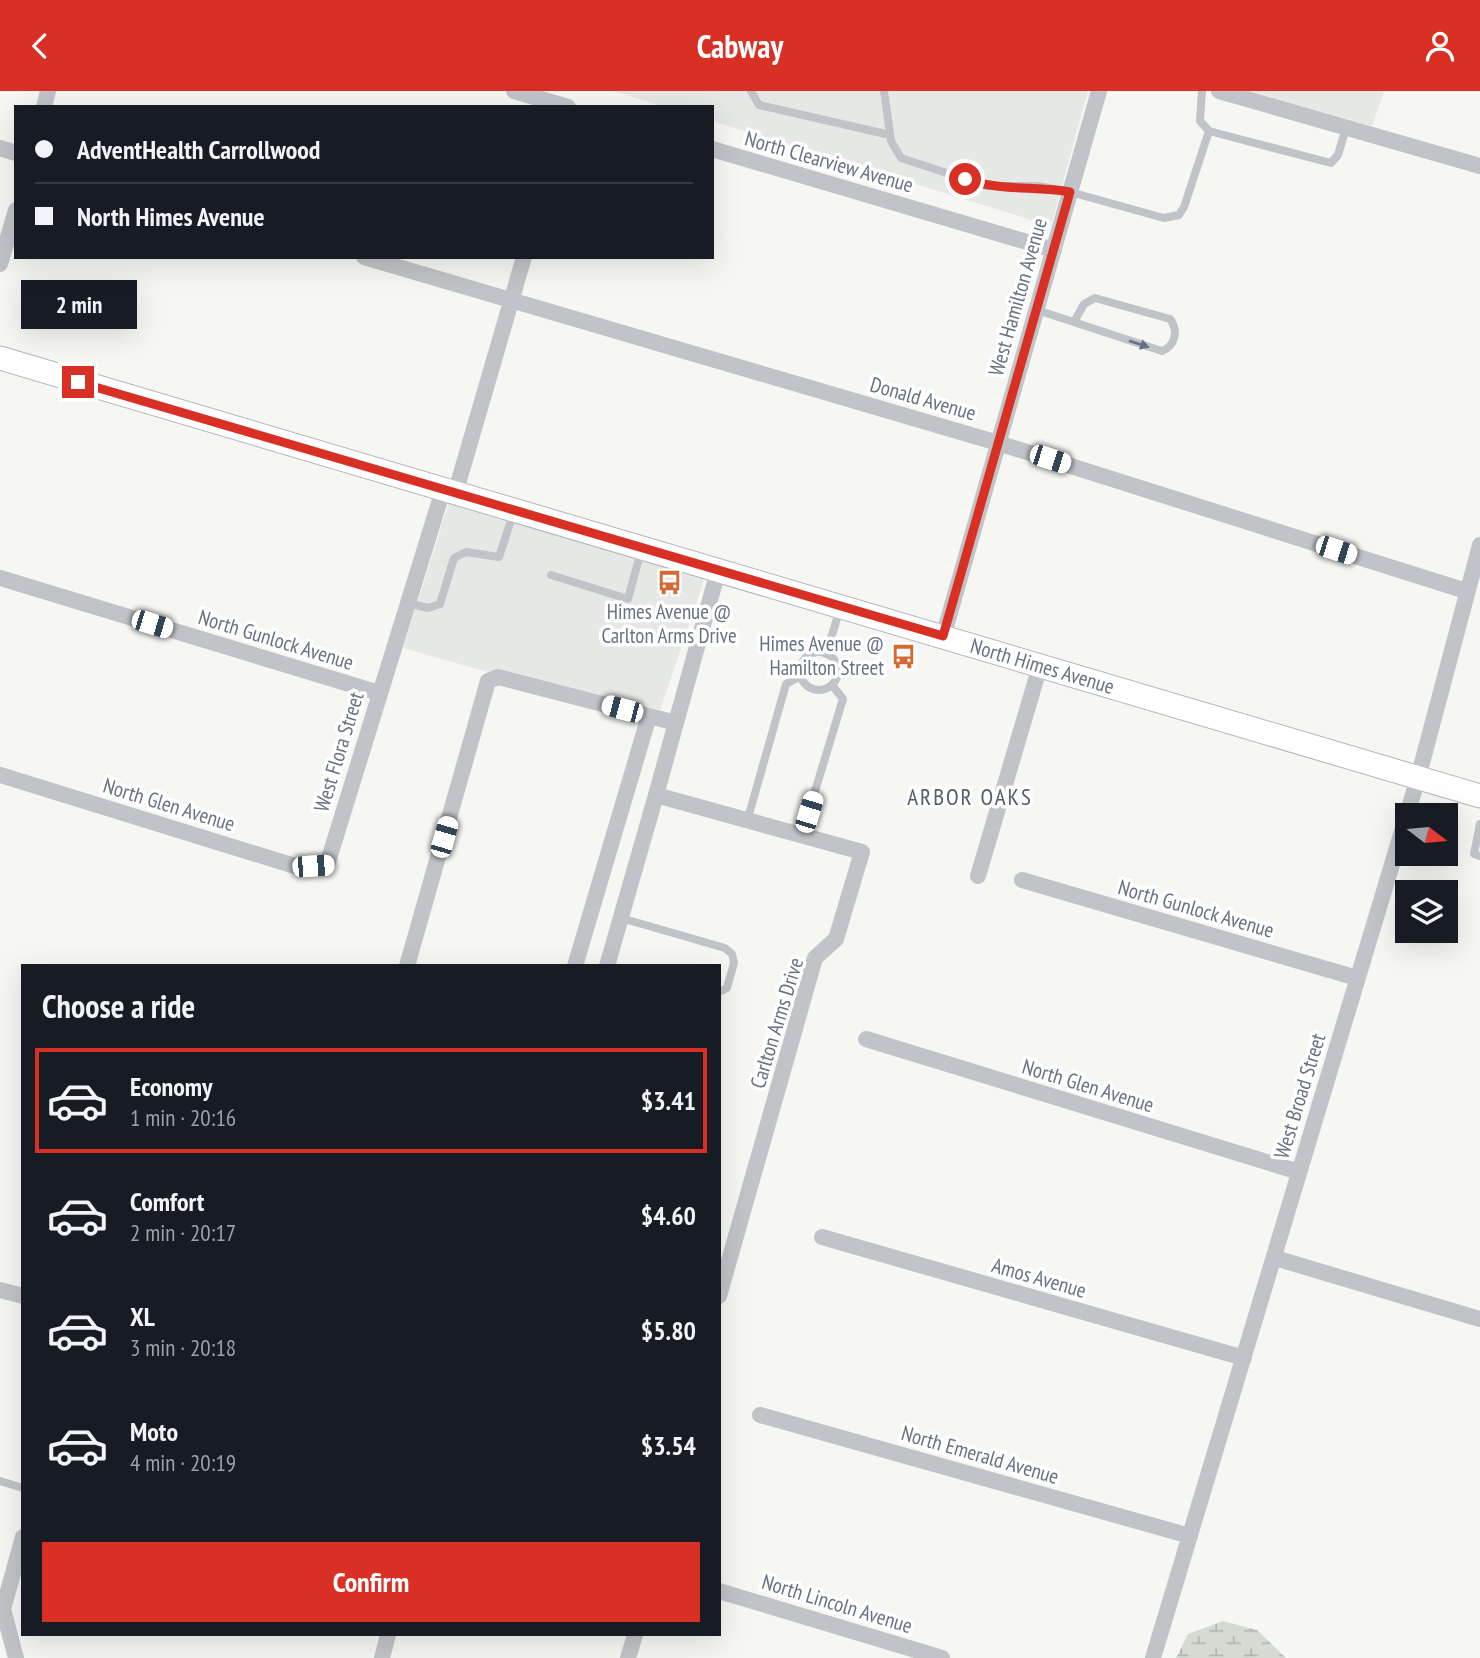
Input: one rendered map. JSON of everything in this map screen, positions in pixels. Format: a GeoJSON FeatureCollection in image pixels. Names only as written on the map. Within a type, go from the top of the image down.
{"type":"FeatureCollection","features":[{"type":"Feature","properties":{"kind":"street"},"geometry":{"type":"LineString","coordinates":[[514,91],[561,105]]}},
{"type":"Feature","properties":{"kind":"street","name":"West Hamilton Avenue"},"geometry":{"type":"LineString","coordinates":[[943,636],[1099,91]]}},
{"type":"Feature","properties":{"kind":"street"},"geometry":{"type":"LineString","coordinates":[[1219,91],[1480,166]]}},
{"type":"Feature","properties":{"kind":"street","name":"North Clearview Avenue"},"geometry":{"type":"LineString","coordinates":[[714,150],[1054,250]]}},
{"type":"Feature","properties":{"kind":"street"},"geometry":{"type":"LineString","coordinates":[[0,264],[14,217]]}},
{"type":"Feature","properties":{"kind":"street","name":"Donald Avenue"},"geometry":{"type":"LineString","coordinates":[[371,259],[998,443],[1466,591]]}},
{"type":"Feature","properties":{"kind":"street","name":"West Flora Street"},"geometry":{"type":"LineString","coordinates":[[327,865],[408,603],[449,492],[523,259]]}},
{"type":"Feature","properties":{"kind":"street","name":"North Himes Avenue"},"geometry":{"type":"LineString","coordinates":[[0,358],[1480,796]]}},
{"type":"Feature","properties":{"kind":"street","name":"West Broad Street"},"geometry":{"type":"LineString","coordinates":[[1153,1658],[1418,778],[1480,545]]}},
{"type":"Feature","properties":{"kind":"street"},"geometry":{"type":"LineString","coordinates":[[610,964],[718,571]]}},
{"type":"Feature","properties":{"kind":"street","name":"North Gunlock Avenue"},"geometry":{"type":"LineString","coordinates":[[0,577],[379,693]]}},
{"type":"Feature","properties":{"kind":"street"},"geometry":{"type":"LineString","coordinates":[[978,876],[1040,666]]}},
{"type":"Feature","properties":{"kind":"street"},"geometry":{"type":"LineString","coordinates":[[408,964],[488,681],[498,677],[676,723]]}},
{"type":"Feature","properties":{"kind":"street"},"geometry":{"type":"LineString","coordinates":[[576,964],[649,716]]}},
{"type":"Feature","properties":{"kind":"street","name":"North Glen Avenue"},"geometry":{"type":"LineString","coordinates":[[0,775],[298,867],[327,865]]}},
{"type":"Feature","properties":{"kind":"street","name":"Carlton Arms Drive"},"geometry":{"type":"LineString","coordinates":[[656,795],[748,818],[862,852],[836,939],[815,958],[721,1289]]}},
{"type":"Feature","properties":{"kind":"street","name":"North Gunlock Avenue"},"geometry":{"type":"LineString","coordinates":[[1022,880],[1357,978]]}},
{"type":"Feature","properties":{"kind":"street","name":"North Glen Avenue"},"geometry":{"type":"LineString","coordinates":[[866,1039],[1299,1172]]}},
{"type":"Feature","properties":{"kind":"street","name":"Amos Avenue"},"geometry":{"type":"LineString","coordinates":[[822,1237],[1244,1359]]}},
{"type":"Feature","properties":{"kind":"street"},"geometry":{"type":"LineString","coordinates":[[1275,1258],[1480,1319]]}},
{"type":"Feature","properties":{"kind":"street"},"geometry":{"type":"LineString","coordinates":[[0,1290],[21,1295]]}},
{"type":"Feature","properties":{"kind":"street","name":"North Emerald Avenue"},"geometry":{"type":"LineString","coordinates":[[760,1415],[1190,1536]]}},
{"type":"Feature","properties":{"kind":"street"},"geometry":{"type":"LineString","coordinates":[[16,1658],[3,1609],[21,1544]]}},
{"type":"Feature","properties":{"kind":"street","name":"North Lincoln Avenue"},"geometry":{"type":"LineString","coordinates":[[721,1592],[942,1658]]}},
{"type":"Feature","properties":{"kind":"street"},"geometry":{"type":"LineString","coordinates":[[382,1658],[387,1636]]}},
{"type":"Feature","properties":{"kind":"street"},"geometry":{"type":"LineString","coordinates":[[628,1658],[635,1636]]}},
{"type":"Feature","properties":{"kind":"lane"},"geometry":{"type":"LineString","coordinates":[[751,91],[759,104],[890,135]]}},
{"type":"Feature","properties":{"kind":"lane"},"geometry":{"type":"LineString","coordinates":[[884,91],[890,135],[901,159],[986,186],[1038,186],[1172,219],[1184,207],[1209,131]]}},
{"type":"Feature","properties":{"kind":"lane"},"geometry":{"type":"LineString","coordinates":[[1202,91],[1200,121],[1209,131],[1331,163],[1338,155],[1346,128]]}},
{"type":"Feature","properties":{"kind":"lane"},"geometry":{"type":"LineString","coordinates":[[1037,310],[1074,323],[1162,351],[1169,347],[1175,335],[1170,320],[1100,299],[1084,304],[1074,323]]}},
{"type":"Feature","properties":{"kind":"lane"},"geometry":{"type":"LineString","coordinates":[[408,603],[428,608],[440,604],[454,558],[466,552],[499,557],[513,511]]}},
{"type":"Feature","properties":{"kind":"lane"},"geometry":{"type":"LineString","coordinates":[[551,575],[628,599],[642,548]]}},
{"type":"Feature","properties":{"kind":"lane"},"geometry":{"type":"LineString","coordinates":[[826,654],[841,607]]}},
{"type":"Feature","properties":{"kind":"lane"},"geometry":{"type":"LineString","coordinates":[[801,676],[802,665],[809,656],[826,654]]}},
{"type":"Feature","properties":{"kind":"lane"},"geometry":{"type":"LineString","coordinates":[[801,676],[814,689],[820,691],[832,685],[838,668],[826,654]]}},
{"type":"Feature","properties":{"kind":"lane"},"geometry":{"type":"LineString","coordinates":[[748,818],[786,684],[801,676]]}},
{"type":"Feature","properties":{"kind":"lane"},"geometry":{"type":"LineString","coordinates":[[802,834],[843,699],[832,685]]}},
{"type":"Feature","properties":{"kind":"lane"},"geometry":{"type":"LineString","coordinates":[[1480,824],[1474,846],[1474,854],[1480,856]]}},
{"type":"Feature","properties":{"kind":"lane"},"geometry":{"type":"LineString","coordinates":[[621,918],[725,948],[732,954],[734,963],[727,988],[721,991]]}},
{"type":"Feature","properties":{"kind":"lane"},"geometry":{"type":"LineString","coordinates":[[0,1481],[21,1487]]}},
{"type":"Feature","properties":{"kind":"shaded area"},"geometry":{"type":"Polygon","coordinates":[[[614,91],[1088,91],[1051,226],[714,122],[714,105],[659,105],[614,91]]]}},
{"type":"Feature","properties":{"kind":"shaded area"},"geometry":{"type":"Polygon","coordinates":[[[1249,91],[1384,91],[1372,126],[1249,91]]]}},
{"type":"Feature","properties":{"kind":"shaded area"},"geometry":{"type":"Polygon","coordinates":[[[449,502],[704,580],[660,710],[500,669],[488,672],[403,648],[449,502]]]}},
{"type":"Feature","properties":{"kind":"green space"},"geometry":{"type":"Polygon","coordinates":[[[1223,1621],[1257,1630],[1286,1658],[1176,1658],[1188,1634],[1223,1621]]]}},
{"type":"Feature","properties":{"kind":"place","name":"Himes Avenue @ Carlton Arms Drive"},"geometry":{"type":"Point","coordinates":[669,583]}},
{"type":"Feature","properties":{"kind":"place","name":"Himes Avenue @ Hamilton Street"},"geometry":{"type":"Point","coordinates":[904,656]}},
{"type":"Feature","properties":{"kind":"district","name":"ARBOR OAKS"},"geometry":{"type":"Point","coordinates":[970,797]}},
{"type":"Feature","properties":{"kind":"route"},"geometry":{"type":"LineString","coordinates":[[78,382],[943,636],[1070,192],[1038,186],[986,186],[965,179]]}}]}
